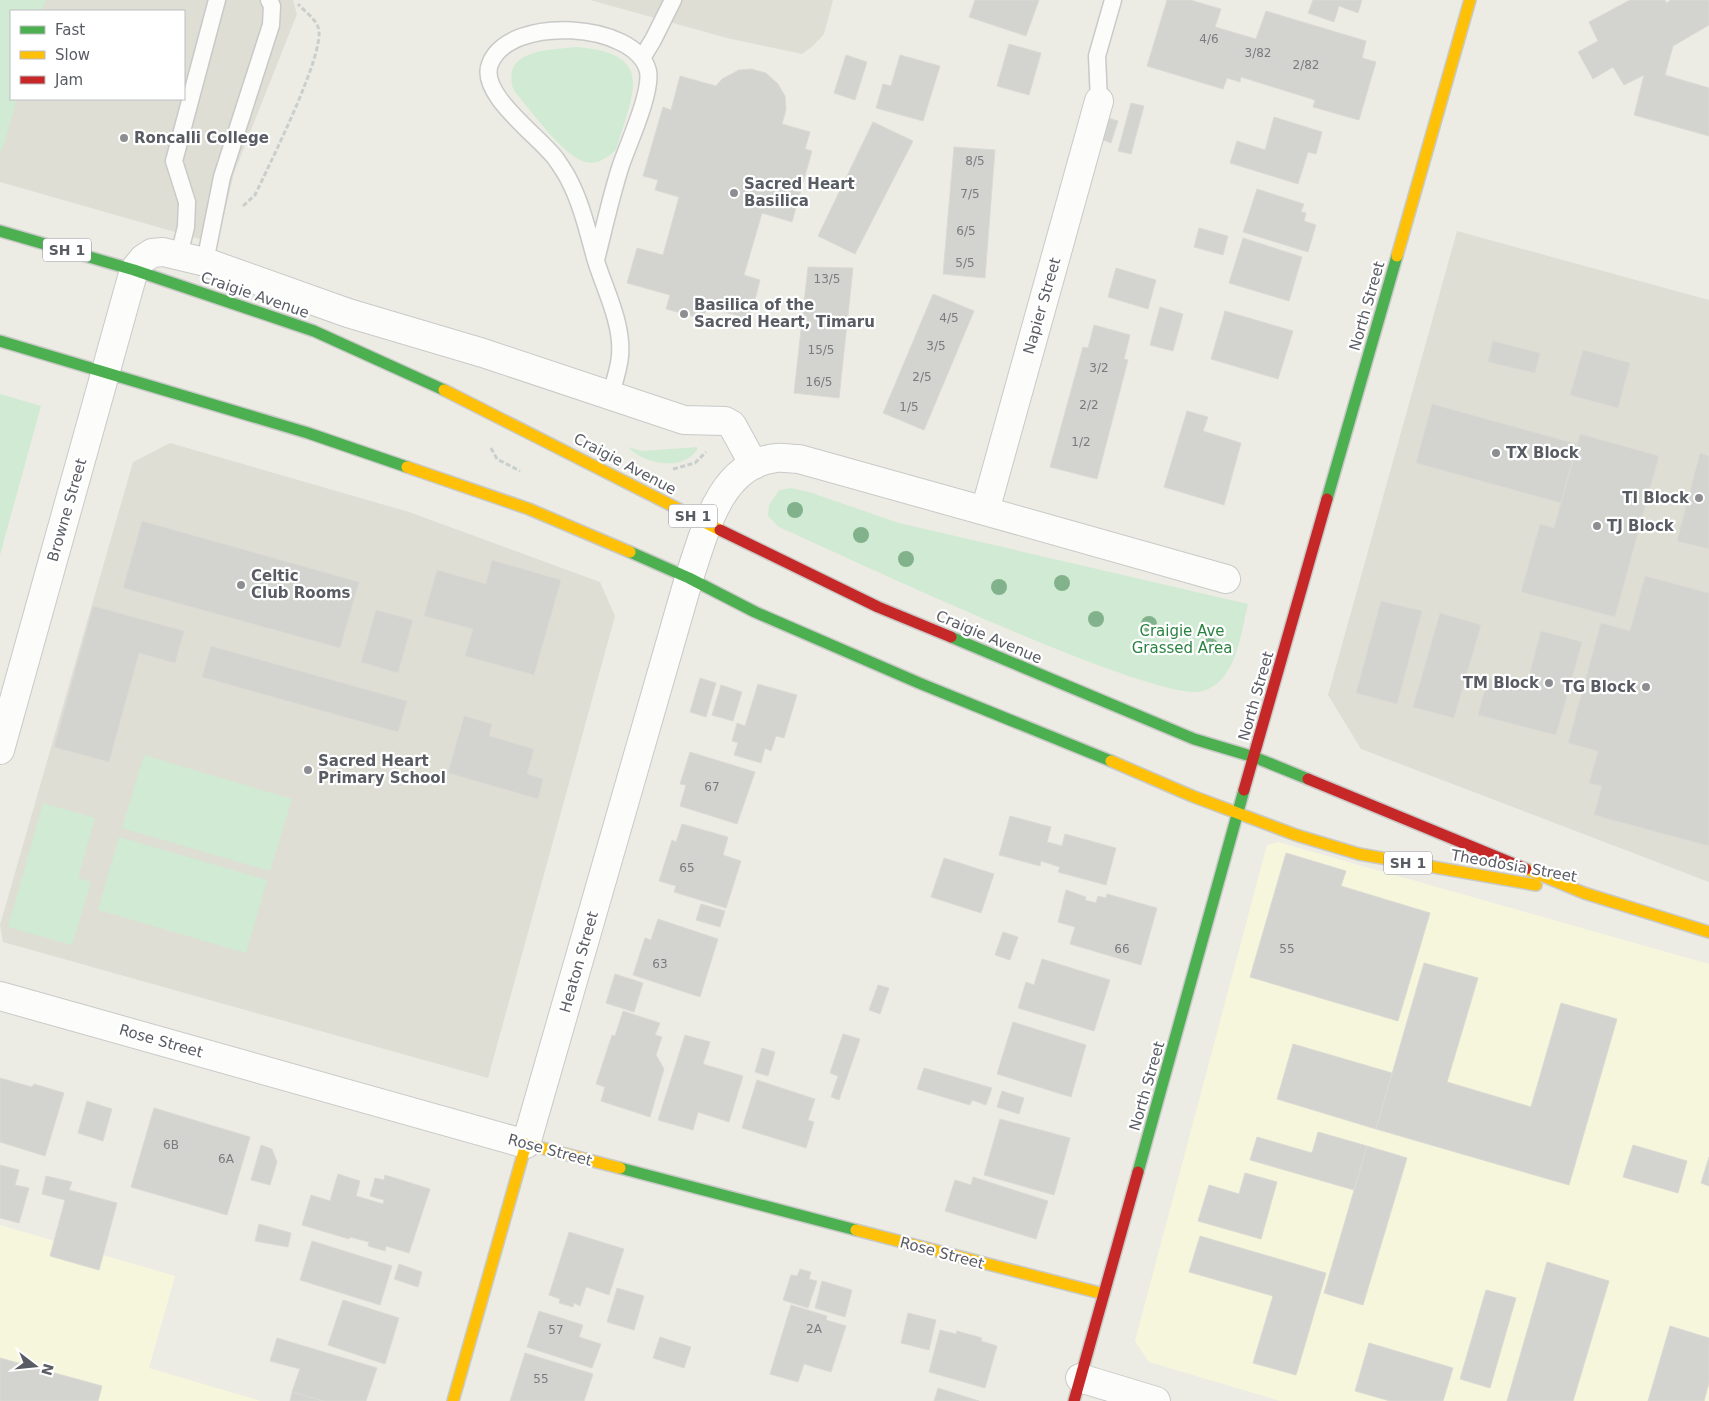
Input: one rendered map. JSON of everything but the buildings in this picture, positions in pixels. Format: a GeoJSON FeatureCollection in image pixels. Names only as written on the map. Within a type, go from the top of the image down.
{"type":"FeatureCollection","features":[{"type":"Feature","properties":{"kind":"main road","name":"North Street"},"geometry":{"type":"LineString","coordinates":[[1077,1389],[1238,811],[1470,0]]}},
{"type":"Feature","properties":{"kind":"main road","name":"Craigie Avenue"},"geometry":{"type":"LineString","coordinates":[[0,231],[134,270],[256,310],[375,357],[512,423],[708,524],[887,611],[1194,739],[1254,757]]}},
{"type":"Feature","properties":{"kind":"main road","name":"SH 1"},"geometry":{"type":"LineString","coordinates":[[0,341],[424,471],[529,509],[689,578],[756,612],[919,683],[1084,749],[1192,796],[1238,811]]}},
{"type":"Feature","properties":{"kind":"main road","name":"Theodosia Street"},"geometry":{"type":"LineString","coordinates":[[1254,757],[1584,893],[1709,932]]}},
{"type":"Feature","properties":{"kind":"main road","name":"Theodosia Street"},"geometry":{"type":"LineString","coordinates":[[1238,811],[1296,835],[1359,854],[1584,893]]}},
{"type":"Feature","properties":{"kind":"main road","name":"Rose Street"},"geometry":{"type":"LineString","coordinates":[[526,1144],[1104,1294]]}},
{"type":"Feature","properties":{"kind":"main road","name":"Heaton Street"},"geometry":{"type":"LineString","coordinates":[[453,1401],[526,1144]]}},
{"type":"Feature","properties":{"kind":"street","name":"Napier Street"},"geometry":{"type":"LineString","coordinates":[[985,511],[1099,101]]}},
{"type":"Feature","properties":{"kind":"street"},"geometry":{"type":"LineString","coordinates":[[134,270],[143,259],[152,253],[164,252],[192,258],[348,313],[483,353],[684,420],[725,421],[732,425],[754,465]]}},
{"type":"Feature","properties":{"kind":"street","name":"Browne Street"},"geometry":{"type":"LineString","coordinates":[[0,750],[134,270]]}},
{"type":"Feature","properties":{"kind":"street"},"geometry":{"type":"LineString","coordinates":[[708,524],[734,477],[754,465],[775,458],[799,459],[1226,578]]}},
{"type":"Feature","properties":{"kind":"street","name":"Heaton Street"},"geometry":{"type":"LineString","coordinates":[[526,1144],[689,578],[708,524]]}},
{"type":"Feature","properties":{"kind":"street","name":"Rose Street"},"geometry":{"type":"LineString","coordinates":[[0,996],[526,1144]]}},
{"type":"Feature","properties":{"kind":"street"},"geometry":{"type":"LineString","coordinates":[[1077,1389],[1156,1401]]}},
{"type":"Feature","properties":{"kind":"lane"},"geometry":{"type":"LineString","coordinates":[[192,258],[186,227],[187,202],[174,162],[217,0]]}},
{"type":"Feature","properties":{"kind":"lane"},"geometry":{"type":"LineString","coordinates":[[192,258],[222,177],[271,25],[272,6],[269,0]]}},
{"type":"Feature","properties":{"kind":"lane"},"geometry":{"type":"LineString","coordinates":[[642,58],[654,40],[673,0]]}},
{"type":"Feature","properties":{"kind":"lane"},"geometry":{"type":"LineString","coordinates":[[1099,101],[1098,56],[1113,0]]}},
{"type":"Feature","properties":{"kind":"lane"},"geometry":{"type":"LineString","coordinates":[[596,260],[621,166],[648,89],[647,70],[642,58],[624,44],[594,33],[566,29],[536,32],[511,40],[497,53],[490,64],[488,80],[496,96],[554,157],[568,178],[582,210],[596,260],[617,326],[620,355],[610,396]]}},
{"type":"Feature","properties":{"kind":"path"},"geometry":{"type":"LineString","coordinates":[[239,213],[255,195],[301,95],[319,35],[319,28],[314,20],[294,0]]}},
{"type":"Feature","properties":{"kind":"path"},"geometry":{"type":"LineString","coordinates":[[490,445],[492,453],[497,459],[527,474]]}},
{"type":"Feature","properties":{"kind":"shaded area","name":"Roncalli College"},"geometry":{"type":"Polygon","coordinates":[[[0,0],[293,0],[297,14],[234,173],[217,244],[0,182],[0,0]]]}},
{"type":"Feature","properties":{"kind":"shaded area"},"geometry":{"type":"Polygon","coordinates":[[[590,0],[833,0],[824,34],[802,54],[727,38],[590,0]]]}},
{"type":"Feature","properties":{"kind":"shaded area"},"geometry":{"type":"Polygon","coordinates":[[[1457,231],[1709,300],[1709,882],[1361,749],[1328,695],[1457,231]]]}},
{"type":"Feature","properties":{"kind":"shaded area","name":"Sacred Heart Primary School"},"geometry":{"type":"Polygon","coordinates":[[[170,443],[409,512],[600,582],[615,616],[488,1078],[3,942],[0,925],[133,462],[170,443]]]}},
{"type":"Feature","properties":{"kind":"shaded area"},"geometry":{"type":"Polygon","coordinates":[[[1278,842],[1709,964],[1709,1401],[1280,1401],[1149,1362],[1135,1341],[1267,845],[1278,842]]]}},
{"type":"Feature","properties":{"kind":"shaded area"},"geometry":{"type":"Polygon","coordinates":[[[0,1225],[175,1276],[149,1368],[261,1401],[0,1401],[0,1225]]]}},
{"type":"Feature","properties":{"kind":"green space"},"geometry":{"type":"Polygon","coordinates":[[[0,0],[46,0],[42,10],[10,10],[10,100],[17,100],[2,151],[0,150],[0,0]]]}},
{"type":"Feature","properties":{"kind":"green space"},"geometry":{"type":"Polygon","coordinates":[[[576,47],[602,51],[619,58],[629,67],[633,80],[628,111],[616,150],[594,163],[576,158],[557,141],[514,91],[511,77],[513,67],[529,55],[540,51],[576,47]]]}},
{"type":"Feature","properties":{"kind":"green space"},"geometry":{"type":"Polygon","coordinates":[[[0,394],[41,406],[0,555],[0,394]]]}},
{"type":"Feature","properties":{"kind":"green space"},"geometry":{"type":"Polygon","coordinates":[[[628,447],[642,451],[697,447],[697,450],[690,457],[682,461],[662,463],[643,458],[628,447]]]}},
{"type":"Feature","properties":{"kind":"green space","name":"Craigie Ave Grassed Area"},"geometry":{"type":"Polygon","coordinates":[[[791,488],[809,492],[899,523],[1248,604],[1236,654],[1223,677],[1214,686],[1203,691],[1174,689],[1126,675],[997,624],[779,527],[768,516],[769,505],[779,490],[791,488]]]}},
{"type":"Feature","properties":{"kind":"green space"},"geometry":{"type":"Polygon","coordinates":[[[144,755],[292,799],[270,871],[122,828],[144,755]]]}},
{"type":"Feature","properties":{"kind":"green space"},"geometry":{"type":"Polygon","coordinates":[[[43,803],[95,818],[78,878],[91,882],[72,945],[8,927],[43,803]]]}},
{"type":"Feature","properties":{"kind":"green space"},"geometry":{"type":"Polygon","coordinates":[[[119,837],[267,880],[246,953],[98,910],[119,837]]]}},
{"type":"Feature","properties":{"kind":"traffic: fast"},"geometry":{"type":"LineString","coordinates":[[0,231],[134,270],[314,331],[444,390]]}},
{"type":"Feature","properties":{"kind":"traffic: fast"},"geometry":{"type":"LineString","coordinates":[[1327,499],[1397,256]]}},
{"type":"Feature","properties":{"kind":"traffic: fast"},"geometry":{"type":"LineString","coordinates":[[0,341],[308,433],[407,467]]}},
{"type":"Feature","properties":{"kind":"traffic: fast"},"geometry":{"type":"LineString","coordinates":[[630,552],[689,578],[755,612],[919,683],[1111,761]]}},
{"type":"Feature","properties":{"kind":"traffic: fast"},"geometry":{"type":"LineString","coordinates":[[951,637],[1194,739],[1254,757],[1308,779]]}},
{"type":"Feature","properties":{"kind":"traffic: fast"},"geometry":{"type":"LineString","coordinates":[[1138,1172],[1244,790]]}},
{"type":"Feature","properties":{"kind":"traffic: fast"},"geometry":{"type":"LineString","coordinates":[[620,1168],[856,1230]]}},
{"type":"Feature","properties":{"kind":"traffic: slow"},"geometry":{"type":"LineString","coordinates":[[1397,256],[1470,0]]}},
{"type":"Feature","properties":{"kind":"traffic: slow"},"geometry":{"type":"LineString","coordinates":[[444,390],[720,530]]}},
{"type":"Feature","properties":{"kind":"traffic: slow"},"geometry":{"type":"LineString","coordinates":[[407,467],[529,509],[630,552]]}},
{"type":"Feature","properties":{"kind":"traffic: slow"},"geometry":{"type":"LineString","coordinates":[[1111,761],[1192,796],[1296,835],[1359,854],[1536,885]]}},
{"type":"Feature","properties":{"kind":"traffic: slow"},"geometry":{"type":"LineString","coordinates":[[1526,869],[1584,893],[1709,932]]}},
{"type":"Feature","properties":{"kind":"traffic: slow"},"geometry":{"type":"LineString","coordinates":[[453,1401],[526,1144],[620,1168]]}},
{"type":"Feature","properties":{"kind":"traffic: slow"},"geometry":{"type":"LineString","coordinates":[[856,1230],[1104,1294]]}},
{"type":"Feature","properties":{"kind":"traffic: jam"},"geometry":{"type":"LineString","coordinates":[[1244,790],[1327,499]]}},
{"type":"Feature","properties":{"kind":"traffic: jam"},"geometry":{"type":"LineString","coordinates":[[720,530],[878,607],[951,637]]}},
{"type":"Feature","properties":{"kind":"traffic: jam"},"geometry":{"type":"LineString","coordinates":[[1308,779],[1526,869]]}},
{"type":"Feature","properties":{"kind":"traffic: jam"},"geometry":{"type":"LineString","coordinates":[[1074,1401],[1138,1172]]}},
{"type":"Feature","properties":{"kind":"place","name":"Roncalli College"},"geometry":{"type":"Point","coordinates":[124,138]}},
{"type":"Feature","properties":{"kind":"place","name":"Sacred Heart Basilica"},"geometry":{"type":"Point","coordinates":[734,193]}},
{"type":"Feature","properties":{"kind":"place","name":"Basilica of the Sacred Heart, Timaru"},"geometry":{"type":"Point","coordinates":[684,314]}},
{"type":"Feature","properties":{"kind":"place","name":"TX Block"},"geometry":{"type":"Point","coordinates":[1496,453]}},
{"type":"Feature","properties":{"kind":"place","name":"TI Block"},"geometry":{"type":"Point","coordinates":[1699,498]}},
{"type":"Feature","properties":{"kind":"place","name":"TJ Block"},"geometry":{"type":"Point","coordinates":[1597,526]}},
{"type":"Feature","properties":{"kind":"place","name":"Celtic Club Rooms"},"geometry":{"type":"Point","coordinates":[241,585]}},
{"type":"Feature","properties":{"kind":"place","name":"TM Block"},"geometry":{"type":"Point","coordinates":[1549,683]}},
{"type":"Feature","properties":{"kind":"place","name":"TG Block"},"geometry":{"type":"Point","coordinates":[1646,687]}},
{"type":"Feature","properties":{"kind":"place","name":"Sacred Heart Primary School"},"geometry":{"type":"Point","coordinates":[308,770]}}]}
